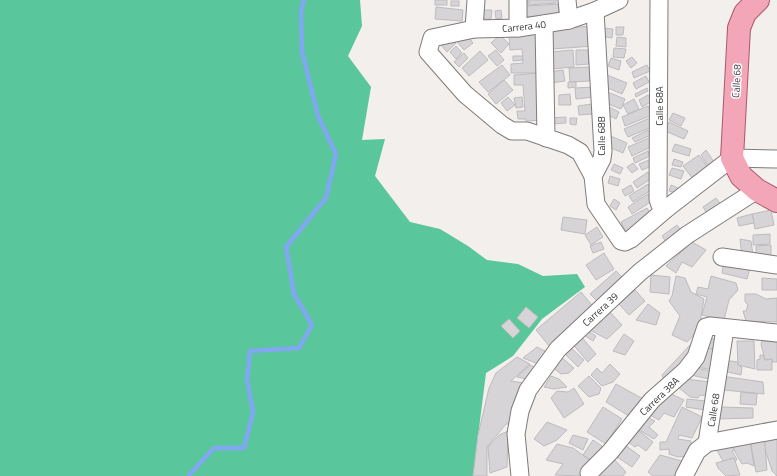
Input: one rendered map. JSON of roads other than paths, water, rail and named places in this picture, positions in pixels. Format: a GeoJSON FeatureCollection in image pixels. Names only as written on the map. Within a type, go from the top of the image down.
{"type":"FeatureCollection","features":[{"type":"Feature","properties":{"kind":"main road","name":"Calle 68"},"geometry":{"type":"LineString","coordinates":[[732,158],[739,28],[745,13],[754,3]]}},
{"type":"Feature","properties":{"kind":"main road"},"geometry":{"type":"LineString","coordinates":[[732,158],[741,176],[757,190],[777,201]]}},
{"type":"Feature","properties":{"kind":"street"},"geometry":{"type":"LineString","coordinates":[[474,29],[476,0]]}},
{"type":"Feature","properties":{"kind":"street"},"geometry":{"type":"LineString","coordinates":[[518,0],[518,28]]}},
{"type":"Feature","properties":{"kind":"street"},"geometry":{"type":"LineString","coordinates":[[567,0],[569,20]]}},
{"type":"Feature","properties":{"kind":"street","name":"Carrera 40"},"geometry":{"type":"LineString","coordinates":[[546,138],[527,131],[512,131],[502,125],[465,94],[428,52],[432,38],[474,29],[518,28],[569,20],[596,11],[619,0]]}},
{"type":"Feature","properties":{"kind":"street","name":"Calle 68A"},"geometry":{"type":"LineString","coordinates":[[659,0],[658,199],[660,205],[666,209]]}},
{"type":"Feature","properties":{"kind":"street","name":"Calle 68B"},"geometry":{"type":"LineString","coordinates":[[593,176],[602,159],[603,151],[596,11]]}},
{"type":"Feature","properties":{"kind":"street"},"geometry":{"type":"LineString","coordinates":[[544,24],[546,138],[568,145],[580,152],[593,176],[596,204],[621,241],[625,242],[631,240],[666,209],[732,158],[777,159]]}},
{"type":"Feature","properties":{"kind":"street","name":"Carrera 39"},"geometry":{"type":"LineString","coordinates":[[520,476],[516,434],[520,411],[528,390],[558,349],[640,272],[687,235],[757,190]]}},
{"type":"Feature","properties":{"kind":"street"},"geometry":{"type":"LineString","coordinates":[[722,257],[777,265]]}},
{"type":"Feature","properties":{"kind":"street","name":"Carrera 38A"},"geometry":{"type":"LineString","coordinates":[[590,473],[610,452],[652,400],[686,370],[696,357],[706,327],[710,326],[725,329]]}},
{"type":"Feature","properties":{"kind":"street"},"geometry":{"type":"LineString","coordinates":[[725,329],[777,333]]}},
{"type":"Feature","properties":{"kind":"street","name":"Calle 68"},"geometry":{"type":"LineString","coordinates":[[708,443],[725,329]]}},
{"type":"Feature","properties":{"kind":"street"},"geometry":{"type":"LineString","coordinates":[[684,476],[697,451],[708,443],[777,430]]}},
{"type":"Feature","properties":{"kind":"waterway"},"geometry":{"type":"LineString","coordinates":[[189,476],[214,448],[244,448],[253,412],[247,379],[250,351],[299,348],[312,325],[294,294],[286,247],[326,198],[336,154],[318,116],[302,51],[301,11],[304,0]]}}]}
